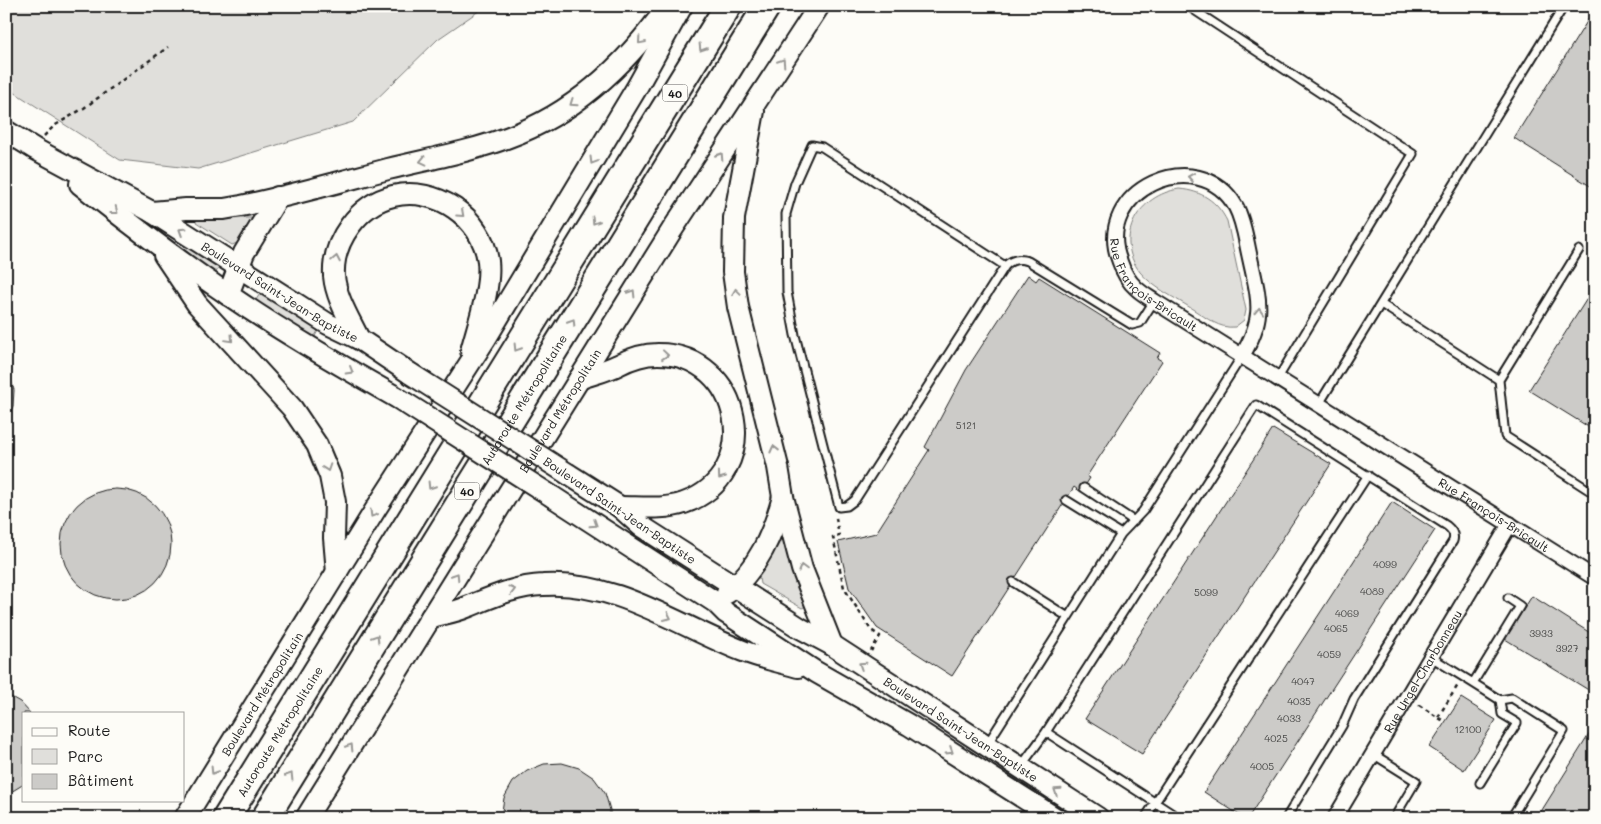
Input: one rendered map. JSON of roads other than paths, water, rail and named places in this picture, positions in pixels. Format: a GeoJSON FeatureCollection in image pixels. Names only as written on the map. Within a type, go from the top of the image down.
{"type":"FeatureCollection","features":[{"type":"Feature","properties":{"kind":"highway","name":"Autoroute Métropolitaine"},"geometry":{"type":"LineString","coordinates":[[226,818],[728,6]]}},
{"type":"Feature","properties":{"kind":"highway","name":"Autoroute Métropolitaine"},"geometry":{"type":"LineString","coordinates":[[264,818],[767,6]]}},
{"type":"Feature","properties":{"kind":"main road"},"geometry":{"type":"LineString","coordinates":[[152,212],[186,209],[224,209],[475,148],[508,138],[535,126],[572,103],[611,72],[643,39],[668,6]]}},
{"type":"Feature","properties":{"kind":"main road","name":"Boulevard Métropolitain"},"geometry":{"type":"LineString","coordinates":[[185,818],[377,507],[467,370],[623,112],[682,6]]}},
{"type":"Feature","properties":{"kind":"main road","name":"Boulevard Métropolitain"},"geometry":{"type":"LineString","coordinates":[[306,818],[672,230],[819,6]]}},
{"type":"Feature","properties":{"kind":"main road"},"geometry":{"type":"LineString","coordinates":[[756,102],[734,218],[733,272],[738,307],[778,467],[783,497],[806,580],[832,645]]}},
{"type":"Feature","properties":{"kind":"main road","name":"Boulevard Saint-Jean-Baptiste"},"geometry":{"type":"LineString","coordinates":[[6,131],[35,149],[152,212],[328,324],[359,339],[620,507],[641,526],[800,628],[832,645],[1098,818]]}},
{"type":"Feature","properties":{"kind":"main road","name":"Boulevard Saint-Jean-Baptiste"},"geometry":{"type":"LineString","coordinates":[[35,149],[158,245],[228,295],[308,346],[396,397],[716,602],[726,613],[816,672],[909,725],[1055,818]]}},
{"type":"Feature","properties":{"kind":"main road"},"geometry":{"type":"LineString","coordinates":[[359,339],[336,285],[335,264],[344,235],[365,210],[383,200],[393,196],[404,195],[433,198],[453,207],[470,222],[482,240],[488,261],[487,288],[467,370]]}},
{"type":"Feature","properties":{"kind":"main road"},"geometry":{"type":"LineString","coordinates":[[228,295],[244,253],[278,197]]}},
{"type":"Feature","properties":{"kind":"main road"},"geometry":{"type":"LineString","coordinates":[[158,245],[196,304],[287,402],[317,444],[330,476],[335,502],[334,538],[337,573]]}},
{"type":"Feature","properties":{"kind":"main road"},"geometry":{"type":"LineString","coordinates":[[579,379],[640,356],[670,355],[690,361],[709,372],[723,388],[732,407],[735,426],[734,446],[728,466],[716,483],[700,495],[675,505],[620,507]]}},
{"type":"Feature","properties":{"kind":"main road"},"geometry":{"type":"LineString","coordinates":[[716,602],[746,576],[766,546],[775,526],[783,497]]}},
{"type":"Feature","properties":{"kind":"main road"},"geometry":{"type":"LineString","coordinates":[[430,617],[466,608],[497,594],[521,588],[544,584],[575,585],[613,594],[744,652],[816,672]]}},
{"type":"Feature","properties":{"kind":"street","name":"Rue François-Bricault"},"geometry":{"type":"LineString","coordinates":[[1242,356],[1251,341],[1260,309],[1243,226],[1235,205],[1220,188],[1203,179],[1182,176],[1152,182],[1130,200],[1119,220],[1115,241],[1116,251],[1121,264],[1128,279],[1135,287],[1154,301],[1595,578]]}},
{"type":"Feature","properties":{"kind":"street","name":"Rue Urgel-Charbonneau"},"geometry":{"type":"LineString","coordinates":[[1335,818],[1510,524]]}},
{"type":"Feature","properties":{"kind":"lane"},"geometry":{"type":"LineString","coordinates":[[1188,6],[1413,154],[1278,378]]}},
{"type":"Feature","properties":{"kind":"lane"},"geometry":{"type":"LineString","coordinates":[[1319,404],[1564,6]]}},
{"type":"Feature","properties":{"kind":"lane"},"geometry":{"type":"LineString","coordinates":[[1005,266],[822,147],[812,145],[796,183],[786,214],[786,292],[838,507],[847,506],[855,500],[1005,266],[1016,259],[1026,260],[1132,324],[1140,323],[1154,301]]}},
{"type":"Feature","properties":{"kind":"lane"},"geometry":{"type":"LineString","coordinates":[[1579,250],[1499,380],[1505,436],[1595,494]]}},
{"type":"Feature","properties":{"kind":"lane"},"geometry":{"type":"LineString","coordinates":[[1381,304],[1499,380]]}},
{"type":"Feature","properties":{"kind":"lane"},"geometry":{"type":"LineString","coordinates":[[986,745],[1121,534],[1142,511],[1242,356]]}},
{"type":"Feature","properties":{"kind":"lane"},"geometry":{"type":"LineString","coordinates":[[1020,768],[1046,732],[1256,405],[1447,526],[1454,534],[1454,541],[1354,698],[1342,726],[1286,818]]}},
{"type":"Feature","properties":{"kind":"lane"},"geometry":{"type":"LineString","coordinates":[[1145,818],[1368,475]]}},
{"type":"Feature","properties":{"kind":"lane"},"geometry":{"type":"LineString","coordinates":[[1084,488],[1134,520]]}},
{"type":"Feature","properties":{"kind":"lane"},"geometry":{"type":"LineString","coordinates":[[1066,500],[1121,534]]}},
{"type":"Feature","properties":{"kind":"lane"},"geometry":{"type":"LineString","coordinates":[[1013,582],[1068,617]]}},
{"type":"Feature","properties":{"kind":"lane"},"geometry":{"type":"LineString","coordinates":[[1473,683],[1520,606],[1508,598]]}},
{"type":"Feature","properties":{"kind":"lane"},"geometry":{"type":"LineString","coordinates":[[1430,657],[1500,700],[1512,698],[1564,731],[1511,818]]}},
{"type":"Feature","properties":{"kind":"lane"},"geometry":{"type":"LineString","coordinates":[[1480,783],[1517,723],[1502,714],[1500,700]]}},
{"type":"Feature","properties":{"kind":"lane"},"geometry":{"type":"LineString","coordinates":[[1046,732],[1179,818]]}},
{"type":"Feature","properties":{"kind":"lane"},"geometry":{"type":"LineString","coordinates":[[1373,754],[1416,782],[1394,818]]}}]}
